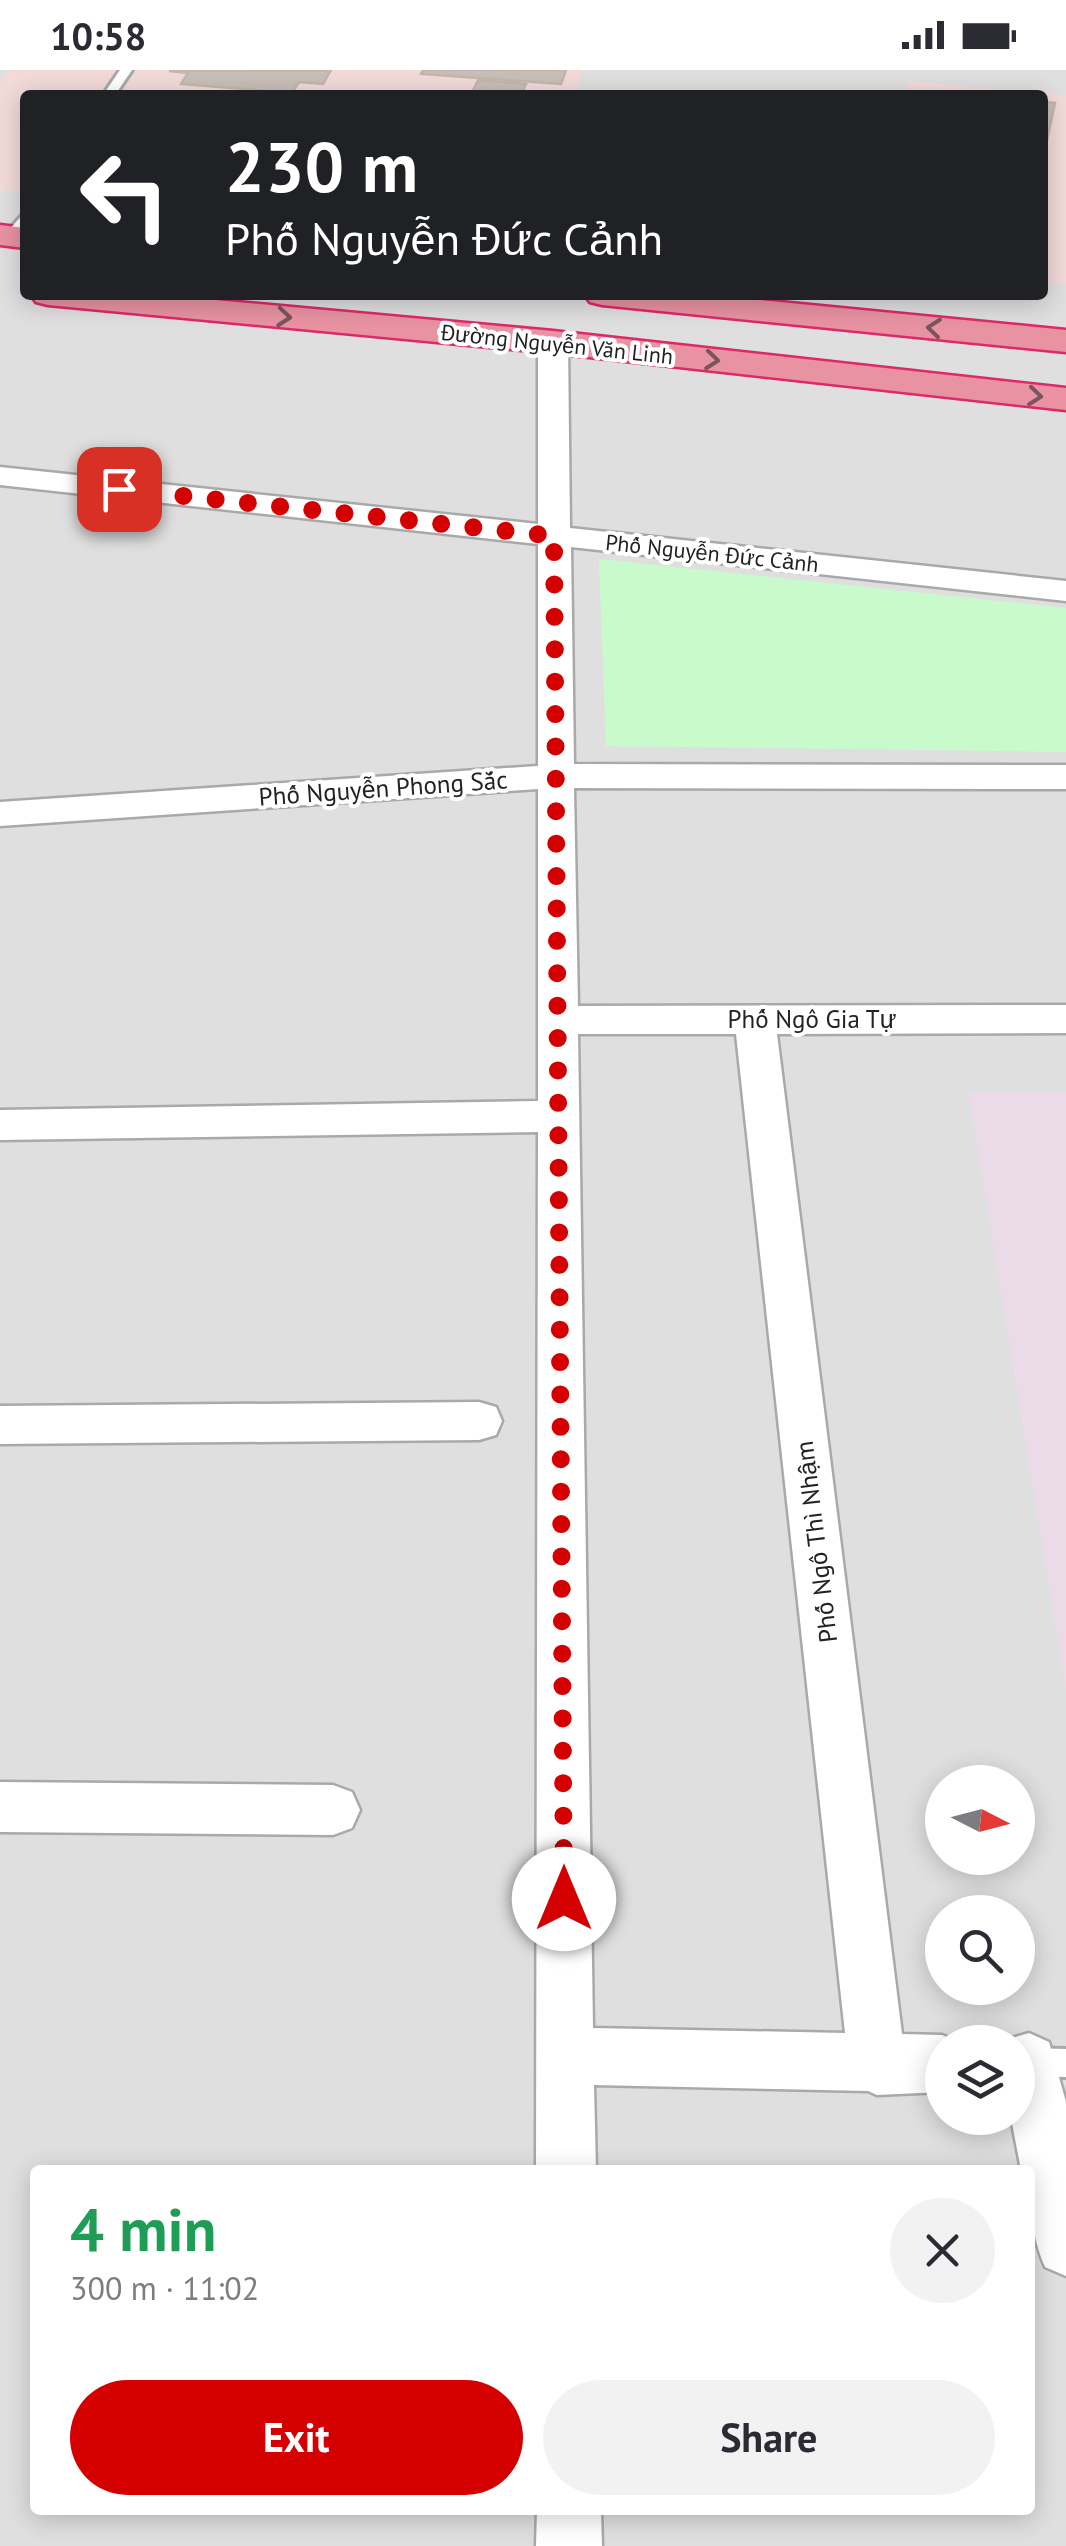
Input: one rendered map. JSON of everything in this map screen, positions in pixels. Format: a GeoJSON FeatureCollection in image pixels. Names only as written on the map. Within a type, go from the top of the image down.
{"type":"FeatureCollection","features":[{"type":"Feature","properties":{"kind":"highway","name":"Đường Nguyễn Văn Linh"},"geometry":{"type":"LineString","coordinates":[[103,300],[552,342],[1066,399]]}},
{"type":"Feature","properties":{"kind":"highway"},"geometry":{"type":"LineString","coordinates":[[652,300],[1066,341]]}},
{"type":"Feature","properties":{"kind":"street"},"geometry":{"type":"LineString","coordinates":[[552,342],[566,2165]]}},
{"type":"Feature","properties":{"kind":"street","name":"Phố Nguyễn Đức Cảnh"},"geometry":{"type":"LineString","coordinates":[[0,476],[1066,591]]}},
{"type":"Feature","properties":{"kind":"street","name":"Phố Nguyễn Phong Sắc"},"geometry":{"type":"LineString","coordinates":[[0,814],[556,776],[1066,777]]}},
{"type":"Feature","properties":{"kind":"street","name":"Phố Ngô Thì Nhậm"},"geometry":{"type":"LineString","coordinates":[[755,1019],[877,2066]]}},
{"type":"Feature","properties":{"kind":"street","name":"Phố Ngô Gia Tự"},"geometry":{"type":"LineString","coordinates":[[558,1020],[1066,1020]]}},
{"type":"Feature","properties":{"kind":"street"},"geometry":{"type":"LineString","coordinates":[[0,1125],[558,1116]]}},
{"type":"Feature","properties":{"kind":"street"},"geometry":{"type":"LineString","coordinates":[[0,1425],[479,1421]]}},
{"type":"Feature","properties":{"kind":"street"},"geometry":{"type":"LineString","coordinates":[[0,1807],[333,1810]]}},
{"type":"Feature","properties":{"kind":"street"},"geometry":{"type":"LineString","coordinates":[[565,2056],[925,2065]]}},
{"type":"Feature","properties":{"kind":"street"},"geometry":{"type":"LineString","coordinates":[[1037,2063],[1066,2246]]}},
{"type":"Feature","properties":{"kind":"street"},"geometry":{"type":"LineString","coordinates":[[568,2515],[569,2546]]}},
{"type":"Feature","properties":{"kind":"shaded area"},"geometry":{"type":"Polygon","coordinates":[[[0,70],[1066,70],[1066,2546],[0,2546],[0,70]]]}},
{"type":"Feature","properties":{"kind":"shaded area"},"geometry":{"type":"Polygon","coordinates":[[[8,70],[583,70],[576,90],[20,90],[20,192],[0,190],[0,80],[8,70]]]}},
{"type":"Feature","properties":{"kind":"shaded area"},"geometry":{"type":"Polygon","coordinates":[[[908,81],[1010,90],[905,90],[908,81]]]}},
{"type":"Feature","properties":{"kind":"shaded area"},"geometry":{"type":"Polygon","coordinates":[[[1048,93],[1066,95],[1066,284],[1048,282],[1048,93]]]}},
{"type":"Feature","properties":{"kind":"shaded area"},"geometry":{"type":"Polygon","coordinates":[[[969,1094],[1066,1094],[1066,1690],[969,1094]]]}},
{"type":"Feature","properties":{"kind":"green space"},"geometry":{"type":"Polygon","coordinates":[[[599,559],[1066,608],[1066,752],[606,746],[599,559]]]}},
{"type":"Feature","properties":{"kind":"building"},"geometry":{"type":"Polygon","coordinates":[[[331,70],[323,84],[299,82],[294,90],[181,84],[188,73],[169,71],[331,70]]]}},
{"type":"Feature","properties":{"kind":"building"},"geometry":{"type":"Polygon","coordinates":[[[423,70],[566,70],[561,84],[421,74],[423,70]]]}},
{"type":"Feature","properties":{"kind":"building"},"geometry":{"type":"Polygon","coordinates":[[[478,80],[526,84],[523,90],[473,90],[478,80]]]}},
{"type":"Feature","properties":{"kind":"building"},"geometry":{"type":"Polygon","coordinates":[[[1048,102],[1055,103],[1048,135],[1048,102]]]}},
{"type":"Feature","properties":{"kind":"route"},"geometry":{"type":"LineString","coordinates":[[119,489],[554,536],[564,1899]]}}]}
